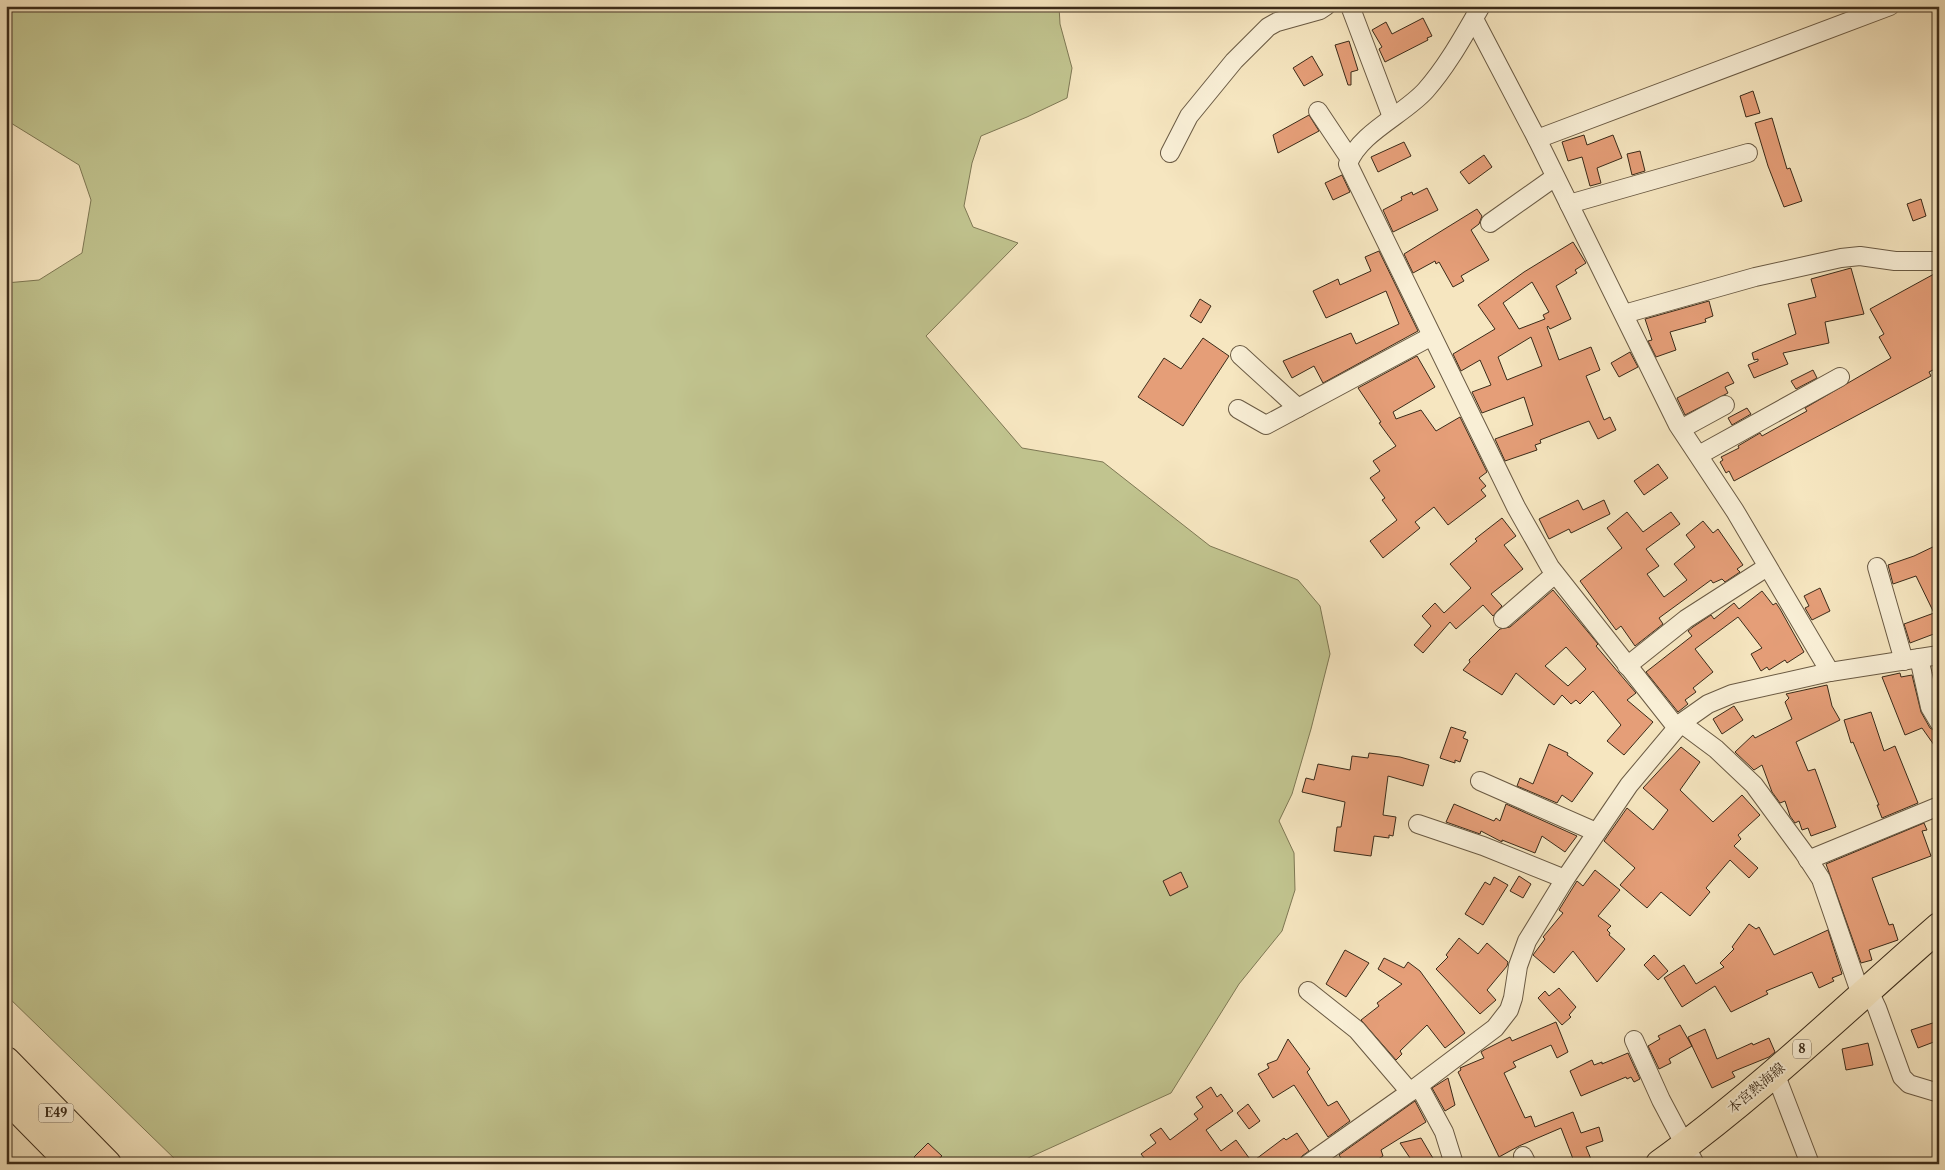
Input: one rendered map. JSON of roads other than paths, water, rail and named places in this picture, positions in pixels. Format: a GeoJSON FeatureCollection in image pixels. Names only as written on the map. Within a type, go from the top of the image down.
{"type":"FeatureCollection","features":[{"type":"Feature","properties":{"kind":"main road","name":"本宮熱海線"},"geometry":{"type":"LineString","coordinates":[[1660,1164],[1691,1154],[1775,1073],[1939,927]]}},
{"type":"Feature","properties":{"kind":"main road","name":"E49"},"geometry":{"type":"LineString","coordinates":[[6,1061],[106,1164]]}},
{"type":"Feature","properties":{"kind":"main road","name":"E49"},"geometry":{"type":"LineString","coordinates":[[6,1097],[72,1164]]}},
{"type":"Feature","properties":{"kind":"street"},"geometry":{"type":"LineString","coordinates":[[1170,153],[1189,116],[1234,61],[1268,27],[1277,22],[1320,10],[1326,6]]}},
{"type":"Feature","properties":{"kind":"street"},"geometry":{"type":"LineString","coordinates":[[1350,6],[1392,117]]}},
{"type":"Feature","properties":{"kind":"street"},"geometry":{"type":"LineString","coordinates":[[1536,138],[1890,6]]}},
{"type":"Feature","properties":{"kind":"street"},"geometry":{"type":"LineString","coordinates":[[1478,13],[1452,56],[1427,89],[1417,100],[1392,117],[1363,143],[1350,159],[1348,164],[1350,170],[1379,225],[1516,507],[1556,574],[1627,666],[1679,725],[1716,749],[1754,785],[1778,815],[1821,880],[1864,992],[1877,1008],[1902,1077],[1909,1084],[1939,1093]]}},
{"type":"Feature","properties":{"kind":"street"},"geometry":{"type":"LineString","coordinates":[[1478,13],[1536,138],[1681,428],[1735,511],[1830,672]]}},
{"type":"Feature","properties":{"kind":"street"},"geometry":{"type":"LineString","coordinates":[[1318,111],[1350,159]]}},
{"type":"Feature","properties":{"kind":"street"},"geometry":{"type":"LineString","coordinates":[[1569,204],[1748,153]]}},
{"type":"Feature","properties":{"kind":"street"},"geometry":{"type":"LineString","coordinates":[[1490,222],[1556,177]]}},
{"type":"Feature","properties":{"kind":"street"},"geometry":{"type":"LineString","coordinates":[[1624,314],[1738,281],[1841,258],[1860,256],[1895,261],[1939,261]]}},
{"type":"Feature","properties":{"kind":"street"},"geometry":{"type":"LineString","coordinates":[[1238,409],[1266,424],[1432,336]]}},
{"type":"Feature","properties":{"kind":"street"},"geometry":{"type":"LineString","coordinates":[[1240,355],[1298,408]]}},
{"type":"Feature","properties":{"kind":"street"},"geometry":{"type":"LineString","coordinates":[[1699,455],[1840,377]]}},
{"type":"Feature","properties":{"kind":"street"},"geometry":{"type":"LineString","coordinates":[[1681,428],[1725,405]]}},
{"type":"Feature","properties":{"kind":"street"},"geometry":{"type":"LineString","coordinates":[[1627,666],[1679,624],[1767,567]]}},
{"type":"Feature","properties":{"kind":"street"},"geometry":{"type":"LineString","coordinates":[[1877,567],[1930,707],[1939,722]]}},
{"type":"Feature","properties":{"kind":"street"},"geometry":{"type":"LineString","coordinates":[[1503,619],[1556,574]]}},
{"type":"Feature","properties":{"kind":"street"},"geometry":{"type":"LineString","coordinates":[[1308,1164],[1415,1089],[1495,1028],[1505,1017],[1513,998],[1518,966],[1527,941],[1565,879],[1629,785],[1679,725],[1708,704],[1732,694],[1830,672],[1939,655]]}},
{"type":"Feature","properties":{"kind":"street"},"geometry":{"type":"LineString","coordinates":[[1480,781],[1596,832]]}},
{"type":"Feature","properties":{"kind":"street"},"geometry":{"type":"LineString","coordinates":[[1808,860],[1939,806]]}},
{"type":"Feature","properties":{"kind":"street"},"geometry":{"type":"LineString","coordinates":[[1418,824],[1483,846],[1565,879]]}},
{"type":"Feature","properties":{"kind":"street"},"geometry":{"type":"LineString","coordinates":[[1308,991],[1357,1030],[1415,1089],[1444,1132],[1454,1164]]}},
{"type":"Feature","properties":{"kind":"street"},"geometry":{"type":"LineString","coordinates":[[1634,1040],[1661,1100],[1691,1154]]}},
{"type":"Feature","properties":{"kind":"street"},"geometry":{"type":"LineString","coordinates":[[1775,1073],[1810,1164]]}}]}
